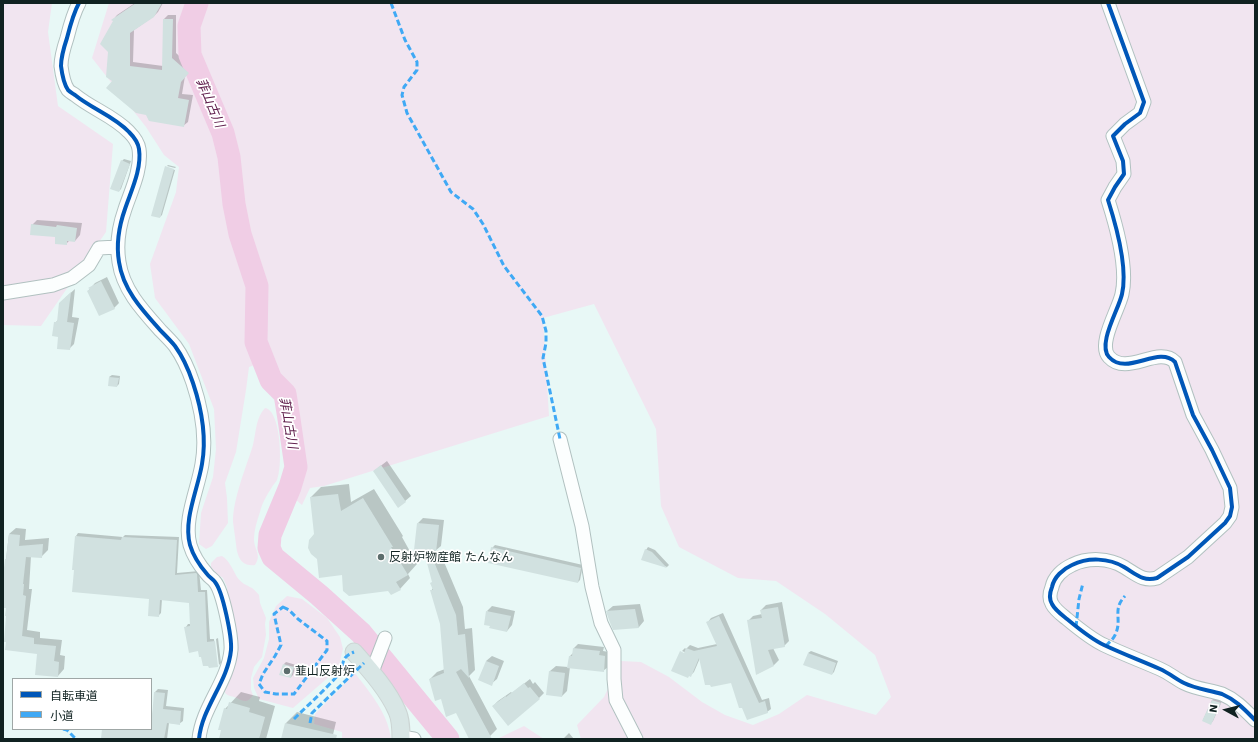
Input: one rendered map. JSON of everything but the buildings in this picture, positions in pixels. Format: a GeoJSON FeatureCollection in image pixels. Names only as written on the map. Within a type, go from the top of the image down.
{"type":"FeatureCollection","features":[{"type":"Feature","properties":{"kind":"main road"},"geometry":{"type":"LineString","coordinates":[[354,652],[373,667],[398,712],[405,738]]}},
{"type":"Feature","properties":{"kind":"street"},"geometry":{"type":"LineString","coordinates":[[79,3],[75,11],[63,51],[61,65],[63,79],[68,90],[82,101],[124,126],[134,138],[139,148],[139,161],[135,178],[119,232],[117,246],[119,263],[123,278],[131,294],[176,347],[188,370],[204,425],[205,444],[198,483],[191,509],[188,535],[194,555],[200,565],[216,583],[220,593],[226,614],[231,649],[224,674],[200,728],[200,739]]}},
{"type":"Feature","properties":{"kind":"street"},"geometry":{"type":"LineString","coordinates":[[1108,3],[1144,102],[1140,113],[1112,136],[1123,161],[1124,174],[1108,200],[1115,223],[1124,270],[1122,293],[1106,337],[1105,349],[1108,357],[1115,362],[1122,364],[1131,364],[1161,356],[1172,358],[1175,362],[1193,415],[1230,488],[1232,508],[1226,523],[1188,557],[1157,578],[1152,580],[1143,579],[1123,567],[1109,561],[1090,560],[1072,565],[1058,576],[1053,583],[1051,591],[1051,604],[1076,627],[1104,645],[1161,670],[1184,683],[1222,694],[1237,702],[1255,720]]}},
{"type":"Feature","properties":{"kind":"street"},"geometry":{"type":"LineString","coordinates":[[3,293],[53,285],[72,278],[89,265],[99,248],[117,246]]}},
{"type":"Feature","properties":{"kind":"street"},"geometry":{"type":"LineString","coordinates":[[560,439],[582,526],[592,587],[601,623],[614,650],[616,700],[636,739]]}},
{"type":"Feature","properties":{"kind":"street"},"geometry":{"type":"LineString","coordinates":[[373,667],[385,638]]}},
{"type":"Feature","properties":{"kind":"shaded area"},"geometry":{"type":"Polygon","coordinates":[[[3,3],[52,3],[48,32],[58,106],[113,144],[106,232],[41,326],[3,325],[3,3]]]}},
{"type":"Feature","properties":{"kind":"shaded area"},"geometry":{"type":"Polygon","coordinates":[[[109,3],[1255,3],[1255,739],[581,739],[577,725],[604,697],[621,661],[641,662],[669,677],[702,702],[725,715],[753,725],[779,714],[807,695],[876,715],[891,697],[875,655],[825,614],[776,581],[738,578],[679,547],[661,506],[656,429],[594,304],[543,318],[549,416],[324,486],[310,488],[302,505],[295,499],[301,463],[292,393],[269,360],[249,367],[236,452],[225,483],[228,523],[212,546],[206,549],[199,544],[201,513],[213,477],[216,449],[214,409],[189,344],[155,298],[150,264],[176,192],[179,167],[164,155],[146,127],[92,58],[109,3]]]}},
{"type":"Feature","properties":{"kind":"shaded area"},"geometry":{"type":"Polygon","coordinates":[[[265,408],[270,411],[277,428],[280,464],[277,480],[263,502],[257,522],[254,543],[258,558],[255,565],[250,565],[243,562],[237,553],[233,522],[237,493],[253,445],[258,420],[265,408]]]}},
{"type":"Feature","properties":{"kind":"shaded area"},"geometry":{"type":"Polygon","coordinates":[[[222,556],[229,563],[240,581],[253,589],[259,595],[260,603],[266,618],[266,635],[262,657],[254,667],[251,678],[251,690],[253,695],[246,701],[225,693],[234,625],[233,612],[228,597],[227,587],[223,578],[211,567],[211,563],[217,557],[222,556]]]}},
{"type":"Feature","properties":{"kind":"shaded area"},"geometry":{"type":"Polygon","coordinates":[[[287,596],[302,599],[327,618],[340,637],[343,649],[338,669],[293,708],[259,699],[254,688],[253,678],[264,658],[269,639],[269,622],[276,606],[287,596]]]}},
{"type":"Feature","properties":{"kind":"shaded area"},"geometry":{"type":"Polygon","coordinates":[[[355,673],[378,704],[386,721],[391,739],[342,739],[342,732],[314,724],[315,714],[355,673]]]}},
{"type":"Feature","properties":{"kind":"shaded area"},"geometry":{"type":"Polygon","coordinates":[[[524,726],[544,739],[499,739],[499,738],[524,726]]]}},
{"type":"Feature","properties":{"kind":"waterway","name":"菲山古川"},"geometry":{"type":"LineString","coordinates":[[197,3],[189,26],[190,55],[223,133],[229,157],[234,204],[240,234],[257,286],[256,342],[271,380],[285,394],[296,467],[290,487],[270,535],[269,548],[273,557],[319,595],[361,633],[448,739]]}},
{"type":"Feature","properties":{"kind":"marked path"},"geometry":{"type":"LineString","coordinates":[[391,3],[405,40],[417,62],[417,70],[404,87],[402,95],[407,113],[451,192],[473,209],[483,224],[504,266],[542,316],[546,331],[546,343],[543,358],[560,439]]}},
{"type":"Feature","properties":{"kind":"marked path"},"geometry":{"type":"LineString","coordinates":[[1076,627],[1079,599],[1083,583]]}},
{"type":"Feature","properties":{"kind":"marked path"},"geometry":{"type":"LineString","coordinates":[[1106,646],[1113,639],[1118,628],[1118,610],[1121,601],[1125,596]]}},
{"type":"Feature","properties":{"kind":"marked path"},"geometry":{"type":"LineString","coordinates":[[283,607],[289,610],[298,619],[327,641],[327,650],[294,694],[276,694],[265,692],[259,684],[263,674],[281,645],[274,614],[283,607]]}},
{"type":"Feature","properties":{"kind":"marked path"},"geometry":{"type":"LineString","coordinates":[[294,719],[339,674],[346,657],[354,652]]}},
{"type":"Feature","properties":{"kind":"marked path"},"geometry":{"type":"LineString","coordinates":[[310,723],[312,713],[364,663]]}},
{"type":"Feature","properties":{"kind":"marked path"},"geometry":{"type":"LineString","coordinates":[[67,730],[76,739]]}},
{"type":"Feature","properties":{"kind":"cycle path"},"geometry":{"type":"LineString","coordinates":[[79,3],[72,20],[62,56],[61,66],[64,82],[68,90],[123,126],[133,136],[138,144],[140,157],[139,164],[123,215],[119,235],[118,255],[121,272],[129,291],[135,300],[147,316],[173,344],[186,364],[196,393],[203,423],[204,443],[202,464],[192,504],[188,525],[188,535],[190,545],[199,564],[215,582],[221,595],[228,625],[231,650],[229,662],[205,716],[199,739]]}},
{"type":"Feature","properties":{"kind":"cycle path"},"geometry":{"type":"LineString","coordinates":[[1108,3],[1144,102],[1140,113],[1125,124],[1113,136],[1123,161],[1124,174],[1108,200],[1120,247],[1123,284],[1122,294],[1107,335],[1106,351],[1109,357],[1116,362],[1125,364],[1160,357],[1168,358],[1175,362],[1193,415],[1230,488],[1232,507],[1230,516],[1225,523],[1188,557],[1157,578],[1144,578],[1118,564],[1105,560],[1078,562],[1059,574],[1053,583],[1050,593],[1050,600],[1059,612],[1099,643],[1160,669],[1189,685],[1227,696],[1255,720]]}},
{"type":"Feature","properties":{"kind":"place","name":"反射炉物産館 たんなん"},"geometry":{"type":"Point","coordinates":[381,557]}},
{"type":"Feature","properties":{"kind":"place","name":"韮山反射炉"},"geometry":{"type":"Point","coordinates":[287,671]}}]}
